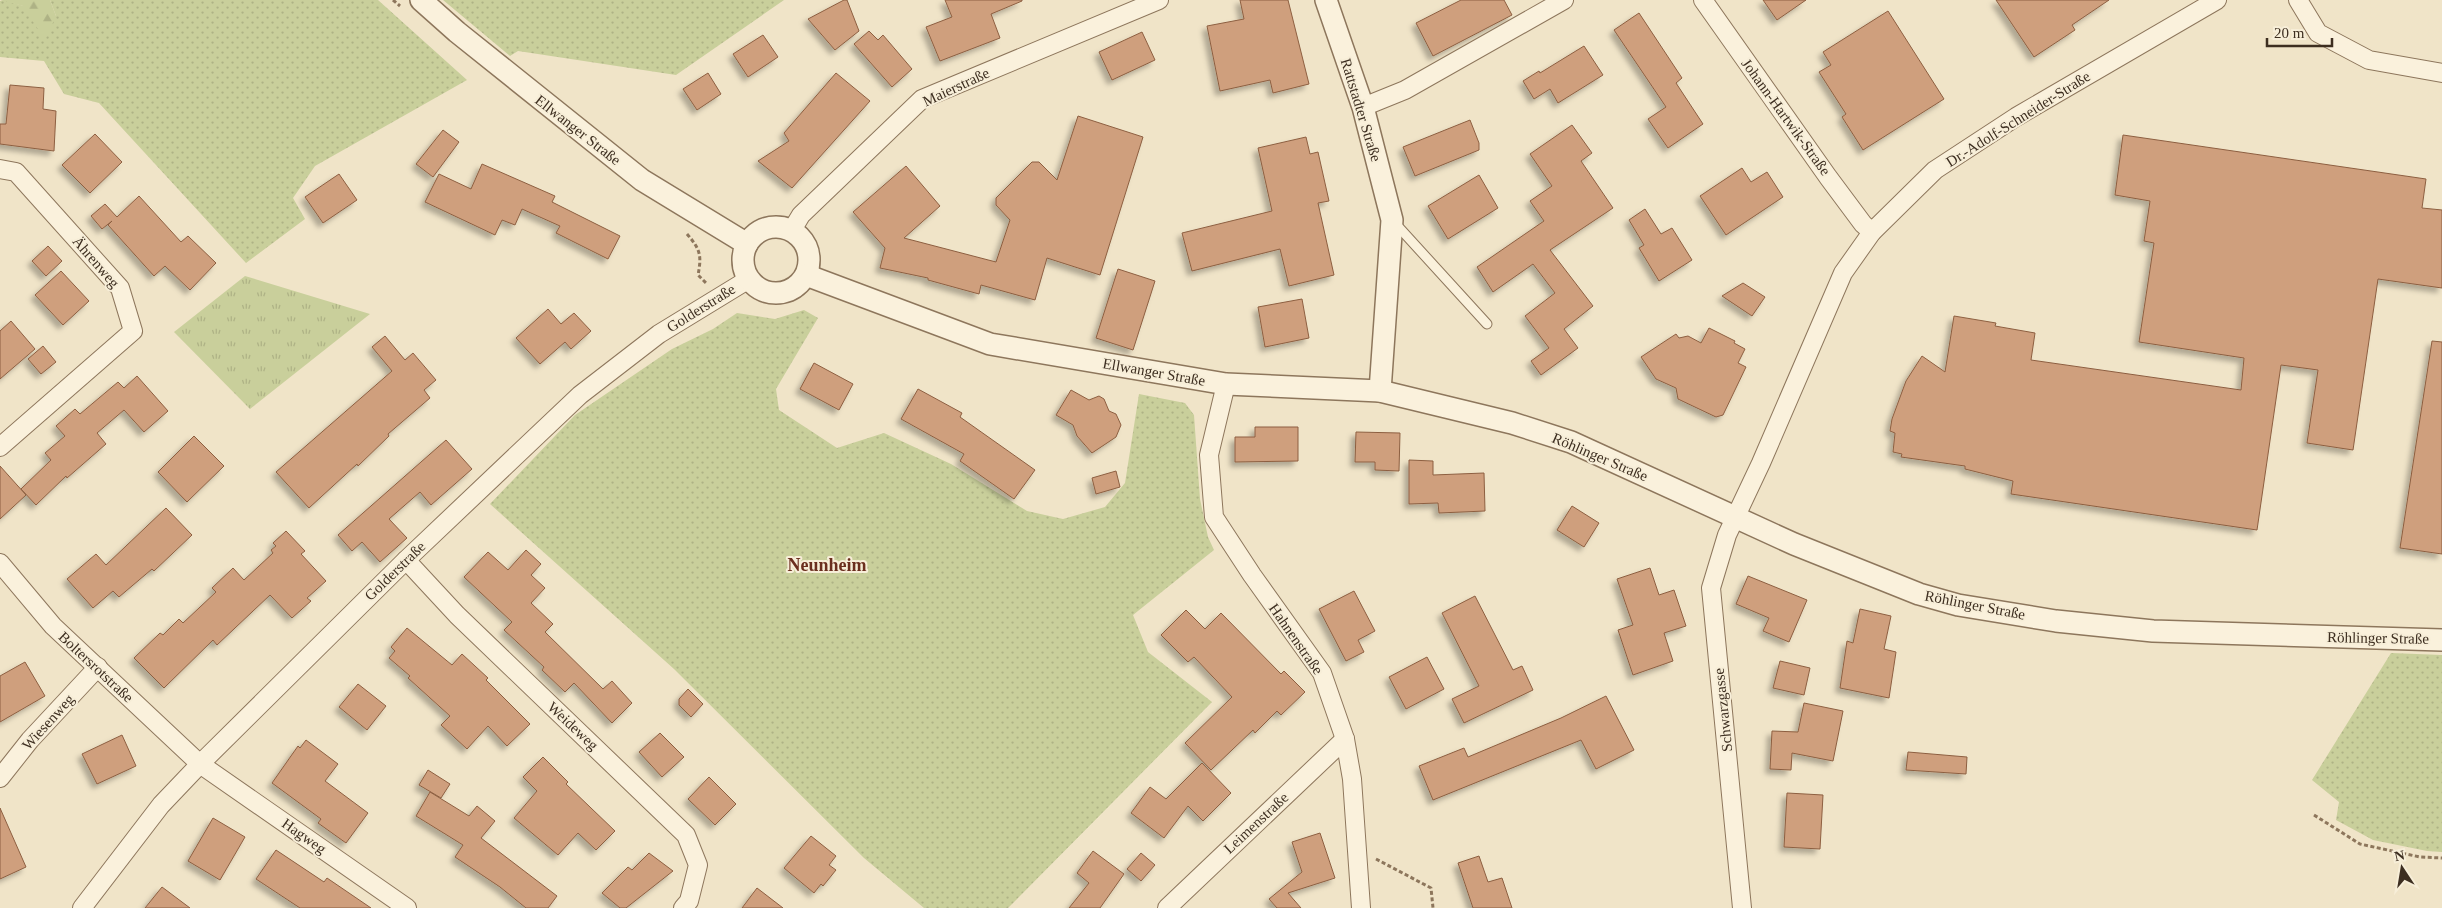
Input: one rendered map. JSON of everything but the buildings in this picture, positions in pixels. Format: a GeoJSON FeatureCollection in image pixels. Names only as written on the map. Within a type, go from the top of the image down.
{"type":"FeatureCollection","features":[{"type":"Feature","properties":{"kind":"street","name":"Ellwanger Straße"},"geometry":{"type":"LineString","coordinates":[[421,0],[486,56],[642,180],[746,244]]}},
{"type":"Feature","properties":{"kind":"street","name":"Maierstraße"},"geometry":{"type":"LineString","coordinates":[[792,230],[801,215],[922,99],[1159,0]]}},
{"type":"Feature","properties":{"kind":"street","name":"Rattstadter Straße"},"geometry":{"type":"LineString","coordinates":[[1326,0],[1363,107],[1392,220],[1380,391]]}},
{"type":"Feature","properties":{"kind":"street"},"geometry":{"type":"LineString","coordinates":[[1363,107],[1405,90],[1564,0]]}},
{"type":"Feature","properties":{"kind":"street","name":"Johann-Hartwik-Straße"},"geometry":{"type":"LineString","coordinates":[[1703,0],[1828,177],[1863,224],[1872,232]]}},
{"type":"Feature","properties":{"kind":"street","name":"Dr.-Adolf-Schneider-Straße"},"geometry":{"type":"LineString","coordinates":[[1735,517],[1761,463],[1843,273],[1872,232],[1935,170],[2016,116],[2217,0]]}},
{"type":"Feature","properties":{"kind":"street"},"geometry":{"type":"LineString","coordinates":[[2298,0],[2318,33],[2369,60],[2442,73]]}},
{"type":"Feature","properties":{"kind":"street","name":"Ährenweg"},"geometry":{"type":"LineString","coordinates":[[0,169],[16,172],[120,288],[133,331],[0,447]]}},
{"type":"Feature","properties":{"kind":"street"},"geometry":{"type":"LineString","coordinates":[[779,226],[792,230],[802,238],[808,250],[809,263],[806,275],[797,286],[785,292],[771,293],[758,288],[748,279],[744,268],[743,256],[746,244],[755,234],[766,228],[779,226]]}},
{"type":"Feature","properties":{"kind":"street","name":"Ellwanger Straße"},"geometry":{"type":"LineString","coordinates":[[806,275],[990,344],[1226,384],[1380,391],[1512,423]]}},
{"type":"Feature","properties":{"kind":"street","name":"Golderstraße"},"geometry":{"type":"LineString","coordinates":[[82,908],[161,806],[200,764],[406,560],[580,395],[659,334],[748,279]]}},
{"type":"Feature","properties":{"kind":"street","name":"Hahnenstraße"},"geometry":{"type":"LineString","coordinates":[[1226,384],[1210,455],[1214,517],[1252,575],[1322,674],[1345,739],[1352,779],[1361,908]]}},
{"type":"Feature","properties":{"kind":"street","name":"Röhlinger Straße"},"geometry":{"type":"LineString","coordinates":[[1512,423],[1571,442],[1794,544],[1920,594],[1958,605],[2056,621],[2153,631],[2442,640]]}},
{"type":"Feature","properties":{"kind":"street","name":"Schwarzgasse"},"geometry":{"type":"LineString","coordinates":[[1735,517],[1727,535],[1711,588],[1742,908]]}},
{"type":"Feature","properties":{"kind":"street","name":"Weideweg"},"geometry":{"type":"LineString","coordinates":[[406,560],[458,615],[686,835],[698,865],[689,900],[683,908]]}},
{"type":"Feature","properties":{"kind":"street","name":"Boltersrotstraße"},"geometry":{"type":"LineString","coordinates":[[0,563],[53,626],[200,764]]}},
{"type":"Feature","properties":{"kind":"street","name":"Wiesenweg"},"geometry":{"type":"LineString","coordinates":[[0,778],[30,740],[98,667]]}},
{"type":"Feature","properties":{"kind":"street","name":"Leimenstraße"},"geometry":{"type":"LineString","coordinates":[[1167,908],[1345,739]]}},
{"type":"Feature","properties":{"kind":"street","name":"Hagweg"},"geometry":{"type":"LineString","coordinates":[[200,764],[407,908]]}},
{"type":"Feature","properties":{"kind":"lane","name":"Rattstadter Straße"},"geometry":{"type":"LineString","coordinates":[[1392,220],[1487,324]]}},
{"type":"Feature","properties":{"kind":"path"},"geometry":{"type":"LineString","coordinates":[[2314,815],[2360,844],[2420,857],[2442,858]]}},
{"type":"Feature","properties":{"kind":"path"},"geometry":{"type":"LineString","coordinates":[[1358,849],[1431,888],[1433,908]]}},
{"type":"Feature","properties":{"kind":"green space"},"geometry":{"type":"Polygon","coordinates":[[[0,0],[50,0],[56,16],[45,40],[23,6],[0,0]]]}},
{"type":"Feature","properties":{"kind":"green space"},"geometry":{"type":"Polygon","coordinates":[[[4,0],[56,16],[50,0],[378,0],[467,80],[315,166],[293,198],[305,219],[246,263],[99,103],[64,94],[44,61],[0,57],[0,1],[4,0]]]}},
{"type":"Feature","properties":{"kind":"green space"},"geometry":{"type":"Polygon","coordinates":[[[443,0],[784,0],[676,75],[518,51],[510,56],[443,0]]]}},
{"type":"Feature","properties":{"kind":"green space"},"geometry":{"type":"Polygon","coordinates":[[[245,276],[370,314],[250,409],[174,332],[245,276]]]}},
{"type":"Feature","properties":{"kind":"green space"},"geometry":{"type":"Polygon","coordinates":[[[804,310],[818,318],[776,389],[779,410],[837,448],[884,433],[951,464],[1027,511],[1063,519],[1105,507],[1125,483],[1139,394],[1185,403],[1194,415],[1200,499],[1208,537],[1214,550],[1133,615],[1148,652],[1212,702],[1008,908],[924,908],[864,858],[674,669],[490,504],[575,415],[672,349],[713,329],[737,313],[775,319],[804,310]]]}},
{"type":"Feature","properties":{"kind":"green space"},"geometry":{"type":"Polygon","coordinates":[[[2391,653],[2442,655],[2442,852],[2427,851],[2373,840],[2336,820],[2339,802],[2312,780],[2391,653]]]}},
{"type":"Feature","properties":{"kind":"district","name":"Neunheim"},"geometry":{"type":"Point","coordinates":[827,565]}}]}
